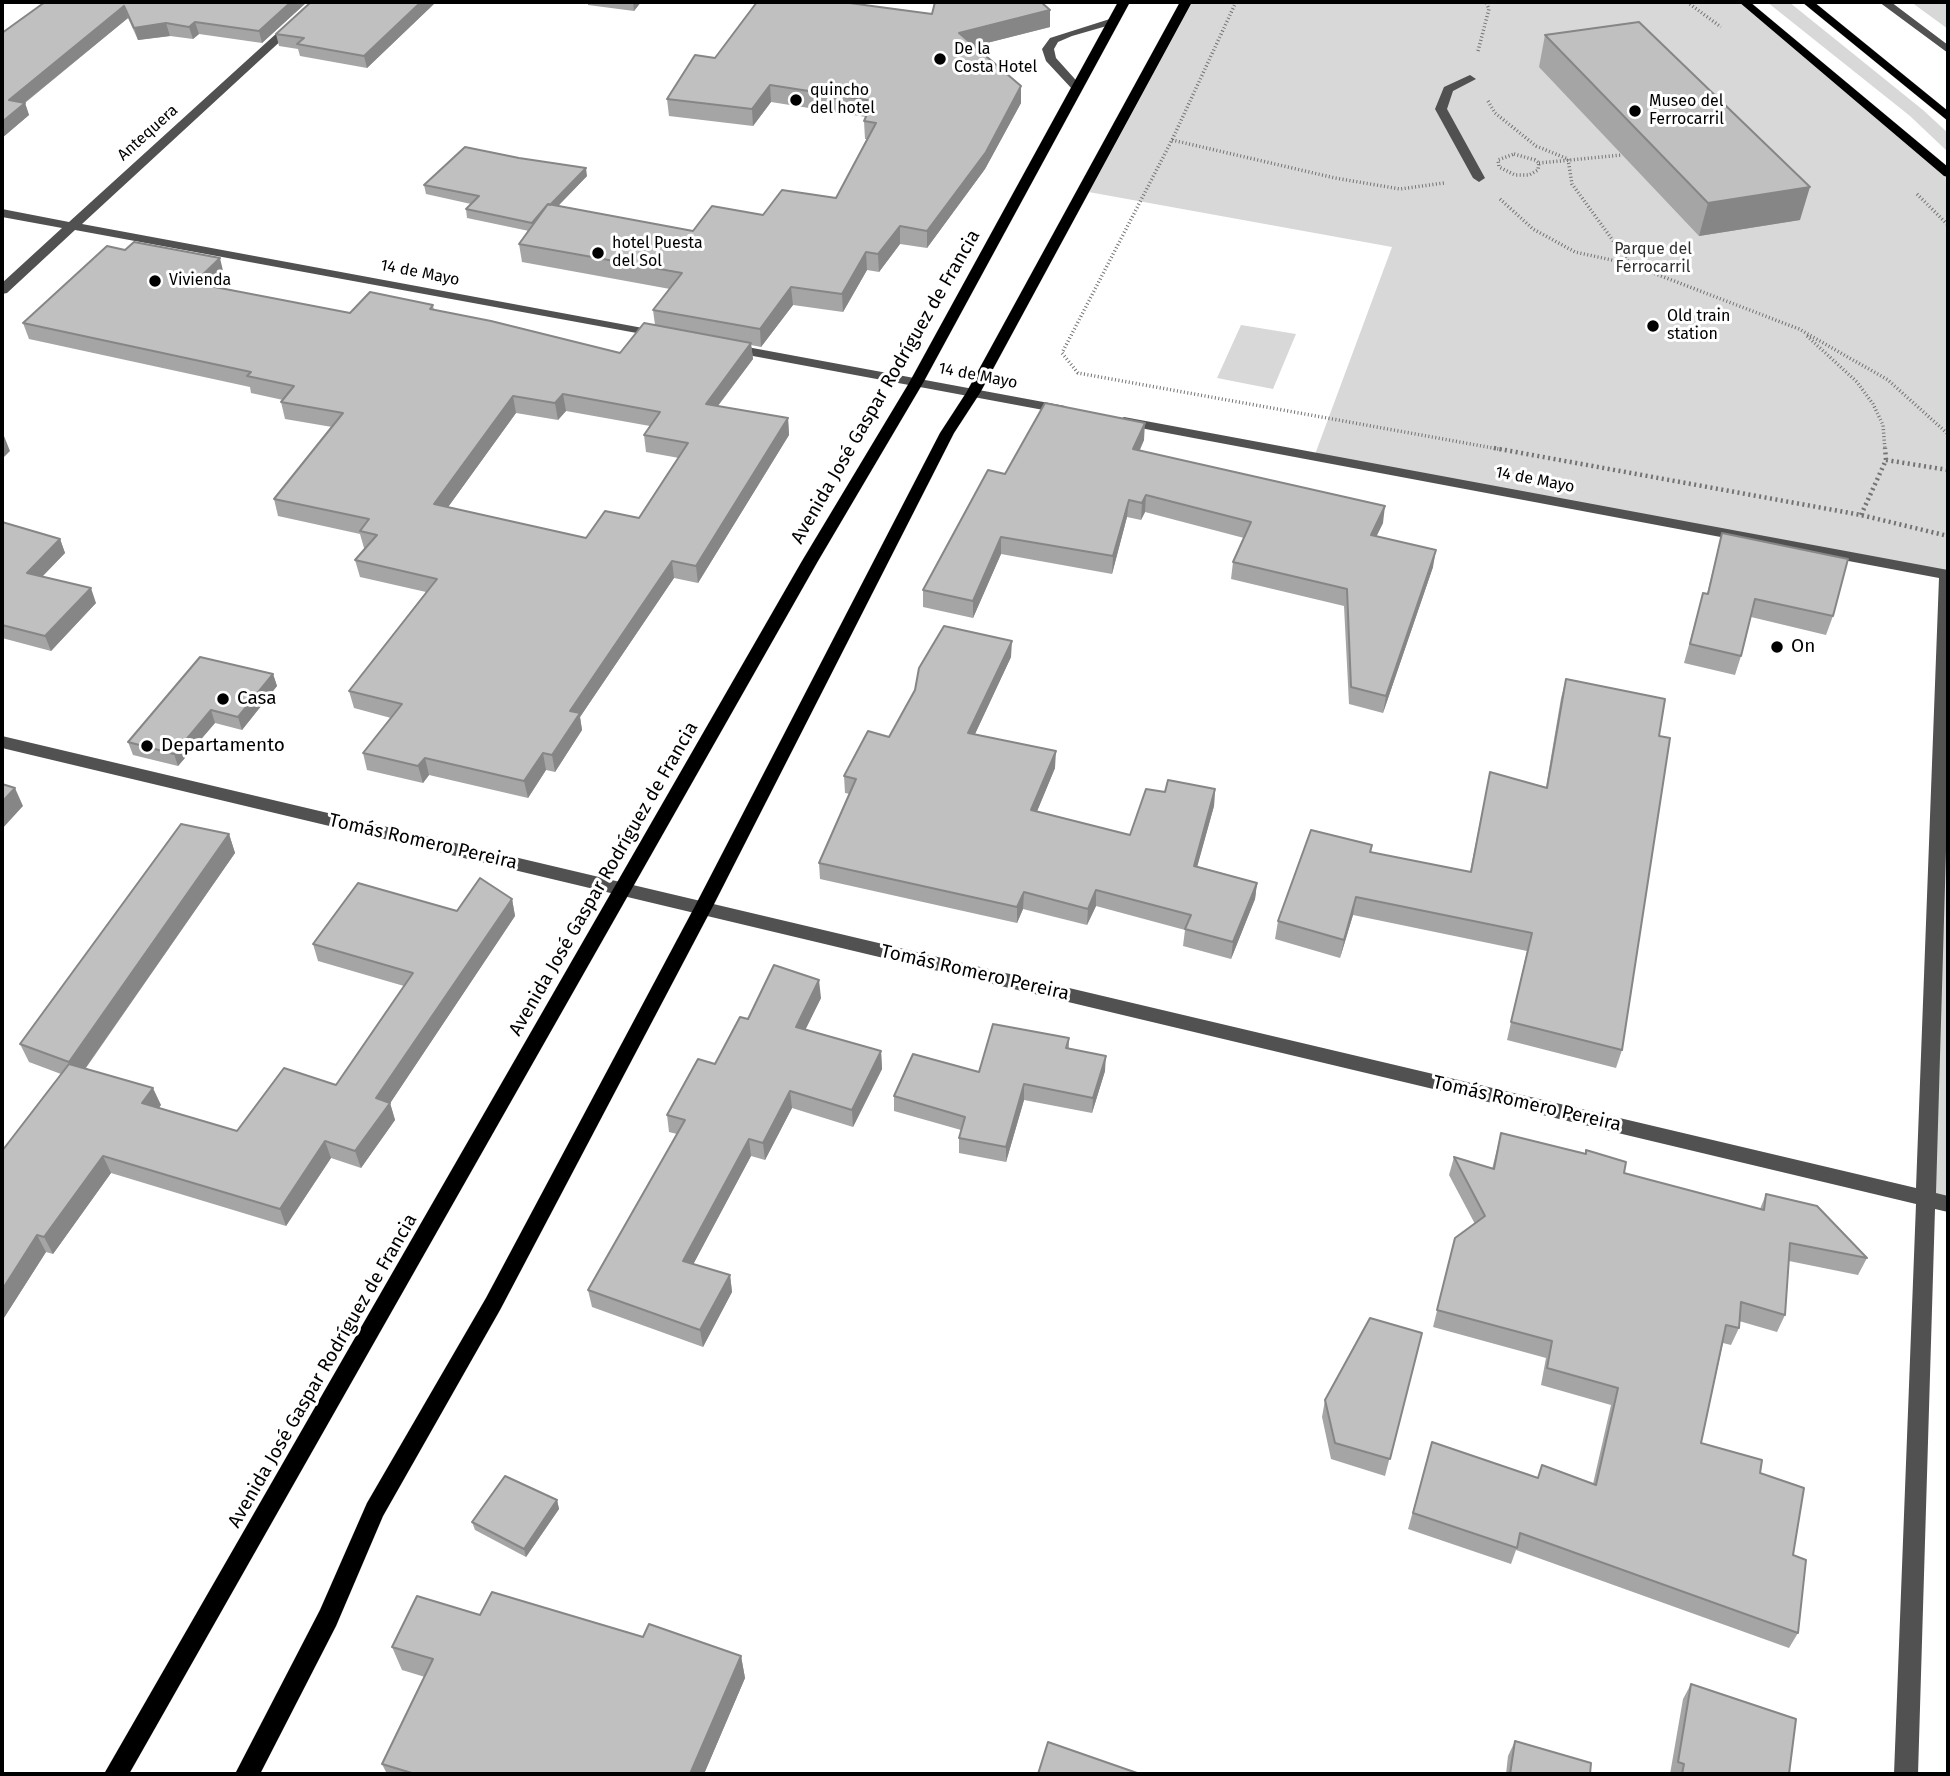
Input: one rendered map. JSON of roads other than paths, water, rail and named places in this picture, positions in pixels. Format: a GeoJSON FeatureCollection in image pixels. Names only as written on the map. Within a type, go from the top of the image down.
{"type":"FeatureCollection","features":[{"type":"Feature","properties":{"kind":"main road","name":"Avenida José Gaspar Rodríguez de Francia"},"geometry":{"type":"LineString","coordinates":[[116,1774],[810,561],[916,383],[1124,2]]}},
{"type":"Feature","properties":{"kind":"main road"},"geometry":{"type":"LineString","coordinates":[[247,1774],[328,1618],[375,1510],[493,1304],[703,908],[947,433],[973,393],[1185,2]]}},
{"type":"Feature","properties":{"kind":"main road"},"geometry":{"type":"LineString","coordinates":[[1744,2],[1948,173]]}},
{"type":"Feature","properties":{"kind":"main road"},"geometry":{"type":"LineString","coordinates":[[1807,2],[1948,117]]}},
{"type":"Feature","properties":{"kind":"street","name":"Antequera"},"geometry":{"type":"LineString","coordinates":[[2,290],[69,225],[317,2]]}},
{"type":"Feature","properties":{"kind":"street"},"geometry":{"type":"LineString","coordinates":[[1884,2],[1948,50]]}},
{"type":"Feature","properties":{"kind":"street"},"geometry":{"type":"LineString","coordinates":[[1077,88],[1051,59],[1048,49],[1054,40],[1113,21]]}},
{"type":"Feature","properties":{"kind":"street"},"geometry":{"type":"LineString","coordinates":[[1470,79],[1448,89],[1441,109],[1479,178]]}},
{"type":"Feature","properties":{"kind":"street","name":"14 de Mayo"},"geometry":{"type":"LineString","coordinates":[[2,213],[670,337]]}},
{"type":"Feature","properties":{"kind":"street","name":"14 de Mayo"},"geometry":{"type":"LineString","coordinates":[[711,345],[1082,414]]}},
{"type":"Feature","properties":{"kind":"street","name":"14 de Mayo"},"geometry":{"type":"LineString","coordinates":[[1110,419],[1947,575]]}},
{"type":"Feature","properties":{"kind":"street"},"geometry":{"type":"LineString","coordinates":[[1906,1774],[1947,575]]}},
{"type":"Feature","properties":{"kind":"street","name":"Tomás Romero Pereira"},"geometry":{"type":"LineString","coordinates":[[2,742],[1948,1204]]}},
{"type":"Feature","properties":{"kind":"place","name":"De la Costa Hotel"},"geometry":{"type":"Point","coordinates":[940,59]}},
{"type":"Feature","properties":{"kind":"place","name":"quincho del hotel"},"geometry":{"type":"Point","coordinates":[796,100]}},
{"type":"Feature","properties":{"kind":"place","name":"Museo del Ferrocarril"},"geometry":{"type":"Point","coordinates":[1635,111]}},
{"type":"Feature","properties":{"kind":"place","name":"hotel Puesta del Sol"},"geometry":{"type":"Point","coordinates":[598,253]}},
{"type":"Feature","properties":{"kind":"place","name":"Vivienda"},"geometry":{"type":"Point","coordinates":[155,281]}},
{"type":"Feature","properties":{"kind":"place","name":"Old train station"},"geometry":{"type":"Point","coordinates":[1653,326]}},
{"type":"Feature","properties":{"kind":"place","name":"On"},"geometry":{"type":"Point","coordinates":[1777,647]}},
{"type":"Feature","properties":{"kind":"place","name":"Casa"},"geometry":{"type":"Point","coordinates":[223,699]}},
{"type":"Feature","properties":{"kind":"place","name":"Departamento"},"geometry":{"type":"Point","coordinates":[147,746]}},
{"type":"Feature","properties":{"kind":"park label","name":"Parque del Ferrocarril"},"geometry":{"type":"Point","coordinates":[1653,259]}}]}
